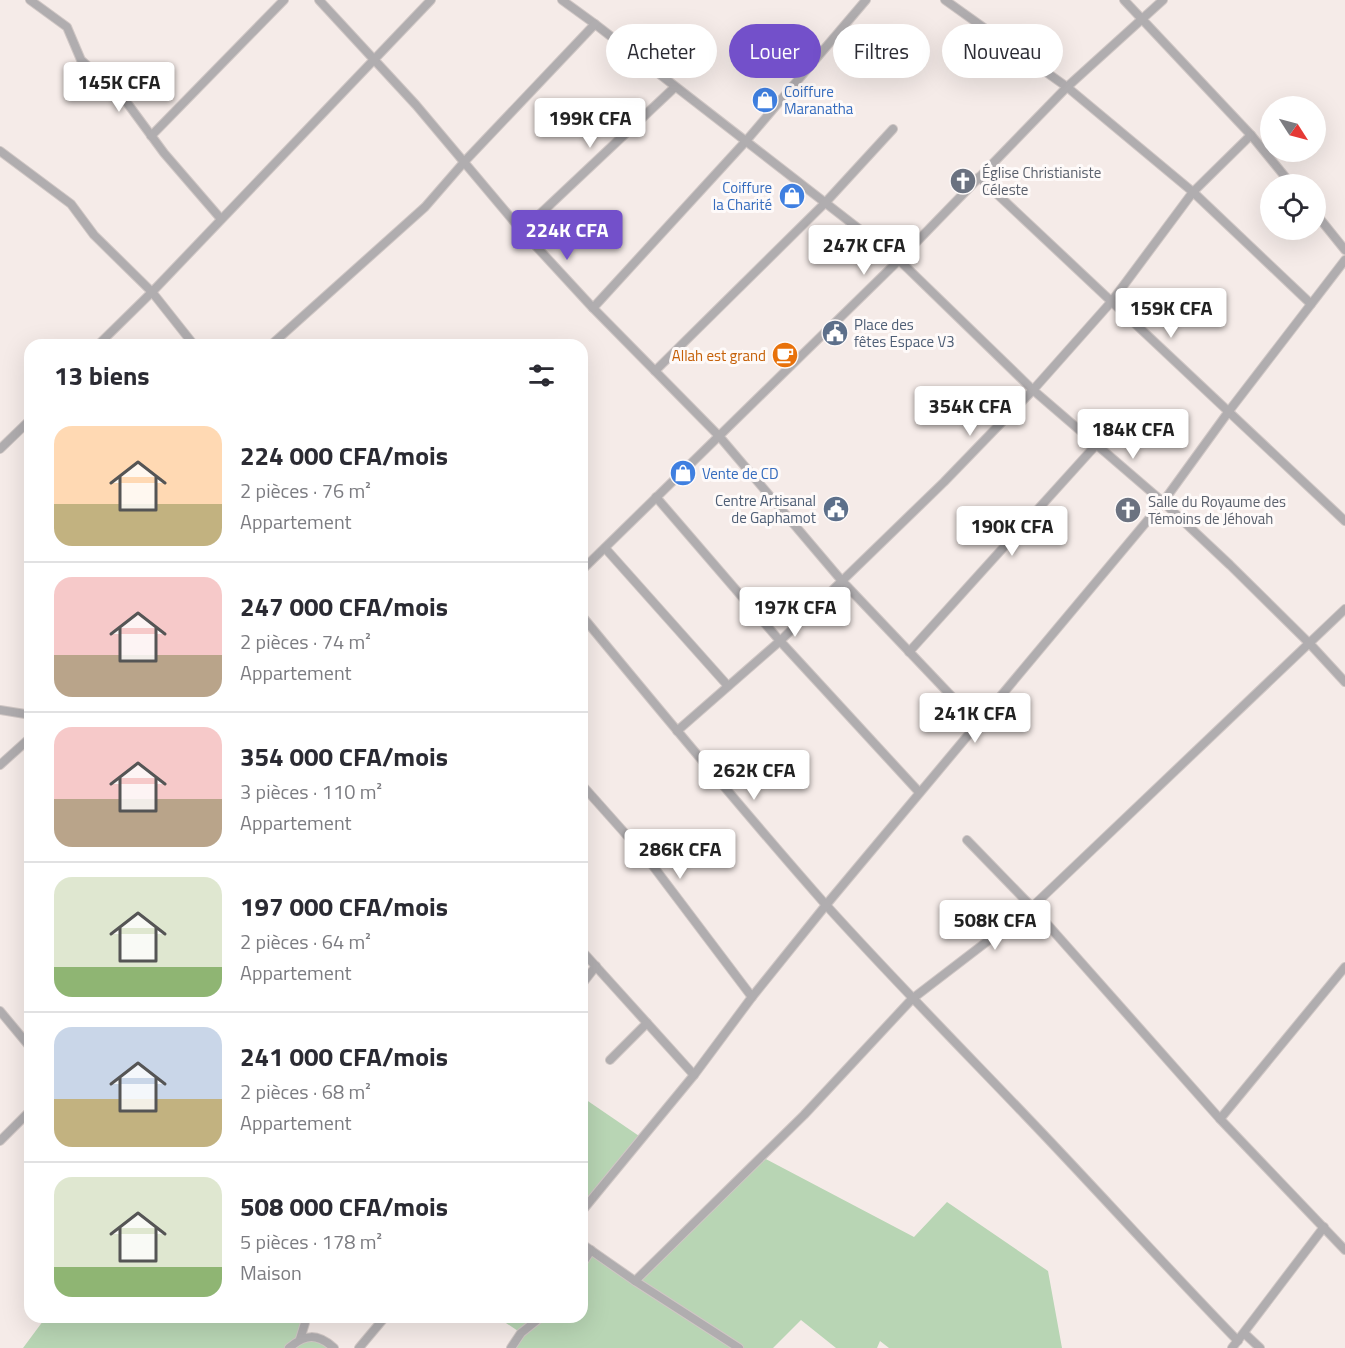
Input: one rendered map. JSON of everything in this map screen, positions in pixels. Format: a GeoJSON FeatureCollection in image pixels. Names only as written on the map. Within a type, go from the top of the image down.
{"type":"FeatureCollection","features":[{"type":"Feature","properties":{"kind":"street"},"geometry":{"type":"LineString","coordinates":[[30,0],[67,27],[81,60],[125,100],[151,136],[221,219]]}},
{"type":"Feature","properties":{"kind":"street"},"geometry":{"type":"LineString","coordinates":[[151,136],[284,0]]}},
{"type":"Feature","properties":{"kind":"street"},"geometry":{"type":"LineString","coordinates":[[319,0],[416,105],[522,231],[593,308],[719,436],[842,580],[977,723]]}},
{"type":"Feature","properties":{"kind":"street"},"geometry":{"type":"LineString","coordinates":[[104,339],[152,292],[431,0]]}},
{"type":"Feature","properties":{"kind":"street"},"geometry":{"type":"LineString","coordinates":[[562,0],[899,260],[1033,390],[1163,502],[1310,644],[1345,682]]}},
{"type":"Feature","properties":{"kind":"street"},"geometry":{"type":"LineString","coordinates":[[593,308],[746,141],[866,0]]}},
{"type":"Feature","properties":{"kind":"street"},"geometry":{"type":"LineString","coordinates":[[945,0],[1067,87],[1193,192],[1311,304]]}},
{"type":"Feature","properties":{"kind":"street"},"geometry":{"type":"LineString","coordinates":[[1124,0],[1251,135],[1283,174]]}},
{"type":"Feature","properties":{"kind":"street"},"geometry":{"type":"LineString","coordinates":[[588,564],[899,260],[1067,87],[1163,0]]}},
{"type":"Feature","properties":{"kind":"street"},"geometry":{"type":"LineString","coordinates":[[279,339],[425,207],[465,161],[595,24]]}},
{"type":"Feature","properties":{"kind":"street"},"geometry":{"type":"LineString","coordinates":[[522,231],[675,87]]}},
{"type":"Feature","properties":{"kind":"street"},"geometry":{"type":"LineString","coordinates":[[655,371],[825,203],[893,129]]}},
{"type":"Feature","properties":{"kind":"street"},"geometry":{"type":"LineString","coordinates":[[677,731],[780,641],[944,482],[1033,390],[1112,301],[1193,192],[1251,135]]}},
{"type":"Feature","properties":{"kind":"street"},"geometry":{"type":"LineString","coordinates":[[0,152],[71,204],[94,235],[152,292],[189,339]]}},
{"type":"Feature","properties":{"kind":"street"},"geometry":{"type":"LineString","coordinates":[[979,177],[1345,521]]}},
{"type":"Feature","properties":{"kind":"street"},"geometry":{"type":"LineString","coordinates":[[1326,226],[1345,250]]}},
{"type":"Feature","properties":{"kind":"street"},"geometry":{"type":"LineString","coordinates":[[588,1204],[694,1075],[752,997],[826,905],[1163,502],[1229,411],[1345,260]]}},
{"type":"Feature","properties":{"kind":"street"},"geometry":{"type":"LineString","coordinates":[[0,449],[24,426]]}},
{"type":"Feature","properties":{"kind":"street"},"geometry":{"type":"LineString","coordinates":[[909,652],[1096,445]]}},
{"type":"Feature","properties":{"kind":"street"},"geometry":{"type":"LineString","coordinates":[[656,497],[780,641],[919,792]]}},
{"type":"Feature","properties":{"kind":"street"},"geometry":{"type":"LineString","coordinates":[[605,548],[728,686]]}},
{"type":"Feature","properties":{"kind":"street"},"geometry":{"type":"LineString","coordinates":[[635,1281],[804,1115],[912,999],[1032,907],[1345,609]]}},
{"type":"Feature","properties":{"kind":"street"},"geometry":{"type":"LineString","coordinates":[[588,623],[826,905],[912,999],[1027,1117],[1235,1345],[1324,1227]]}},
{"type":"Feature","properties":{"kind":"street"},"geometry":{"type":"LineString","coordinates":[[0,710],[24,714]]}},
{"type":"Feature","properties":{"kind":"street"},"geometry":{"type":"LineString","coordinates":[[0,765],[24,743]]}},
{"type":"Feature","properties":{"kind":"street"},"geometry":{"type":"LineString","coordinates":[[588,792],[647,858],[752,997]]}},
{"type":"Feature","properties":{"kind":"street"},"geometry":{"type":"LineString","coordinates":[[967,840],[1032,907],[1220,1119],[1345,1250]]}},
{"type":"Feature","properties":{"kind":"street"},"geometry":{"type":"LineString","coordinates":[[588,957],[694,1075]]}},
{"type":"Feature","properties":{"kind":"street"},"geometry":{"type":"LineString","coordinates":[[588,976],[596,966]]}},
{"type":"Feature","properties":{"kind":"street"},"geometry":{"type":"LineString","coordinates":[[1220,1119],[1345,968]]}},
{"type":"Feature","properties":{"kind":"street"},"geometry":{"type":"LineString","coordinates":[[0,1012],[24,1040]]}},
{"type":"Feature","properties":{"kind":"street"},"geometry":{"type":"LineString","coordinates":[[610,1060],[647,1023]]}},
{"type":"Feature","properties":{"kind":"street"},"geometry":{"type":"LineString","coordinates":[[0,1141],[24,1118]]}},
{"type":"Feature","properties":{"kind":"street"},"geometry":{"type":"LineString","coordinates":[[588,1248],[739,1348]]}},
{"type":"Feature","properties":{"kind":"street"},"geometry":{"type":"LineString","coordinates":[[588,1255],[591,1250]]}},
{"type":"Feature","properties":{"kind":"street"},"geometry":{"type":"LineString","coordinates":[[300,1339],[305,1323]]}},
{"type":"Feature","properties":{"kind":"street"},"geometry":{"type":"LineString","coordinates":[[359,1348],[380,1323]]}},
{"type":"Feature","properties":{"kind":"street"},"geometry":{"type":"LineString","coordinates":[[511,1348],[521,1333],[534,1323]]}},
{"type":"Feature","properties":{"kind":"street"},"geometry":{"type":"LineString","coordinates":[[1244,1333],[1260,1348]]}},
{"type":"Feature","properties":{"kind":"street"},"geometry":{"type":"LineString","coordinates":[[289,1348],[300,1339],[309,1336],[321,1339],[334,1348]]}},
{"type":"Feature","properties":{"kind":"green space"},"geometry":{"type":"Polygon","coordinates":[[[588,1101],[642,1138],[588,1204],[588,1101]]]}},
{"type":"Feature","properties":{"kind":"green space"},"geometry":{"type":"Polygon","coordinates":[[[762,1157],[914,1237],[947,1202],[1048,1271],[1062,1348],[889,1348],[880,1341],[877,1348],[836,1348],[801,1320],[773,1348],[511,1348],[521,1333],[506,1323],[588,1323],[588,1248],[636,1280],[762,1157]]]}},
{"type":"Feature","properties":{"kind":"green space"},"geometry":{"type":"Polygon","coordinates":[[[42,1323],[305,1323],[300,1339],[321,1339],[334,1348],[23,1348],[42,1323]]]}},
{"type":"Feature","properties":{"kind":"place","name":"Coiffure Maranatha"},"geometry":{"type":"Point","coordinates":[765,100]}},
{"type":"Feature","properties":{"kind":"place","name":"Église Christianiste Céleste"},"geometry":{"type":"Point","coordinates":[963,181]}},
{"type":"Feature","properties":{"kind":"place","name":"Coiffure la Charité"},"geometry":{"type":"Point","coordinates":[792,196]}},
{"type":"Feature","properties":{"kind":"place","name":"Place des fêtes Espace V3"},"geometry":{"type":"Point","coordinates":[835,333]}},
{"type":"Feature","properties":{"kind":"place","name":"Allah est grand"},"geometry":{"type":"Point","coordinates":[785,355]}},
{"type":"Feature","properties":{"kind":"place","name":"Vente de CD"},"geometry":{"type":"Point","coordinates":[683,473]}},
{"type":"Feature","properties":{"kind":"place","name":"Centre Artisanal de Gaphamot"},"geometry":{"type":"Point","coordinates":[836,509]}},
{"type":"Feature","properties":{"kind":"place","name":"Salle du Royaume des Témoins de Jéhovah"},"geometry":{"type":"Point","coordinates":[1128,510]}}]}
